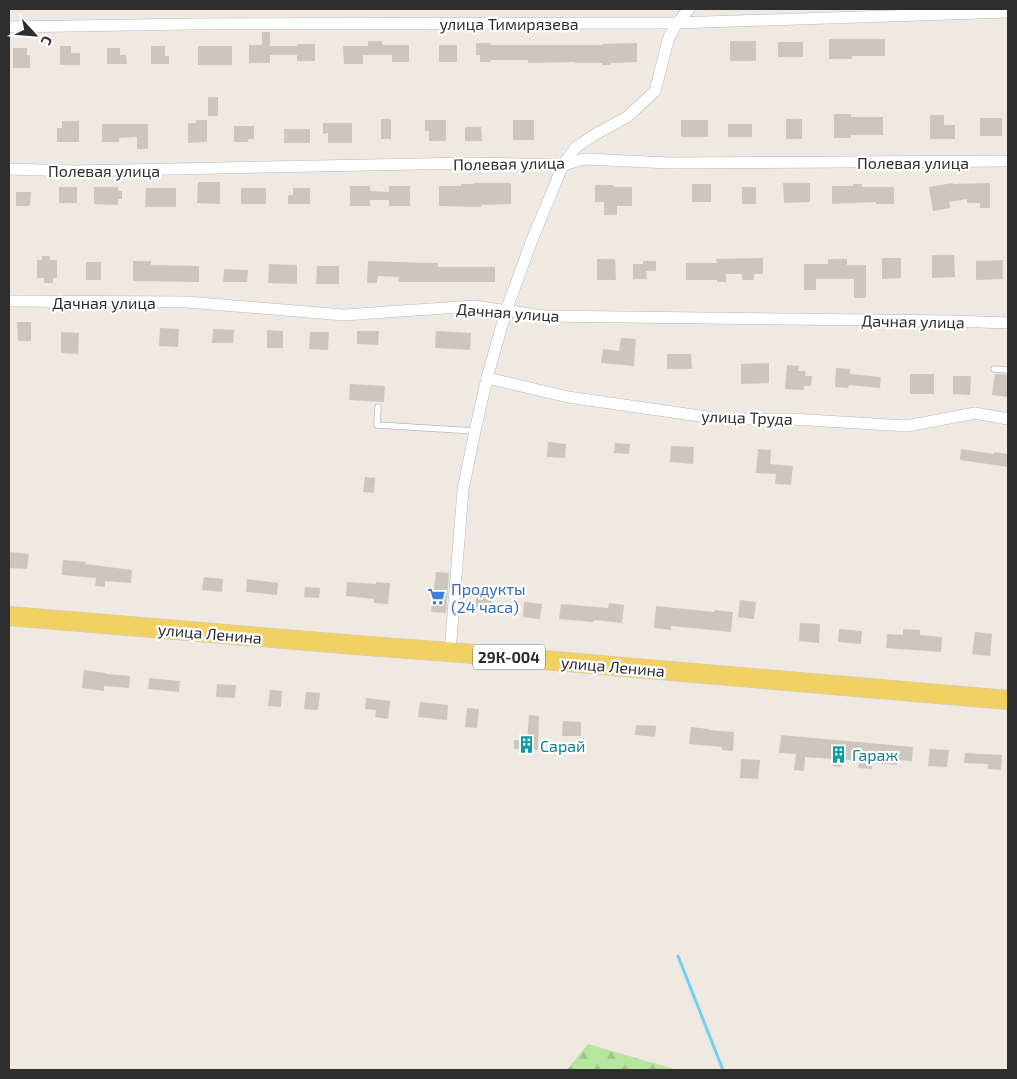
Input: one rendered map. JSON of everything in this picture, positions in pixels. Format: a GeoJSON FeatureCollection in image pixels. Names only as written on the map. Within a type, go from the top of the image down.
{"type":"FeatureCollection","features":[{"type":"Feature","properties":{"kind":"main road","name":"улица Ленина"},"geometry":{"type":"LineString","coordinates":[[9,616],[1008,700]]}},
{"type":"Feature","properties":{"kind":"street"},"geometry":{"type":"LineString","coordinates":[[450,652],[463,490],[487,378],[506,311],[532,240],[563,165],[575,148],[627,117],[654,91],[669,37],[688,9]]}},
{"type":"Feature","properties":{"kind":"street","name":"улица Тимирязева"},"geometry":{"type":"LineString","coordinates":[[9,27],[201,24],[677,23],[1008,12]]}},
{"type":"Feature","properties":{"kind":"street","name":"Полевая улица"},"geometry":{"type":"LineString","coordinates":[[9,169],[74,171],[459,163],[563,165],[584,159],[670,163],[1008,162]]}},
{"type":"Feature","properties":{"kind":"street","name":"Дачная улица"},"geometry":{"type":"LineString","coordinates":[[9,301],[187,302],[344,314],[474,306],[542,316],[1008,323]]}},
{"type":"Feature","properties":{"kind":"street","name":"улица Труда"},"geometry":{"type":"LineString","coordinates":[[487,378],[568,397],[721,419],[792,419],[907,426],[975,413],[1008,419]]}},
{"type":"Feature","properties":{"kind":"lane"},"geometry":{"type":"LineString","coordinates":[[994,368],[1008,370]]}},
{"type":"Feature","properties":{"kind":"lane"},"geometry":{"type":"LineString","coordinates":[[378,407],[377,425],[475,431]]}},
{"type":"Feature","properties":{"kind":"green space"},"geometry":{"type":"Polygon","coordinates":[[[588,1044],[677,1070],[567,1070],[588,1044]]]}},
{"type":"Feature","properties":{"kind":"building"},"geometry":{"type":"Polygon","coordinates":[[[262,32],[270,32],[270,46],[315,44],[315,61],[297,61],[297,55],[270,55],[270,63],[249,63],[249,45],[262,45],[262,32]]]}},
{"type":"Feature","properties":{"kind":"building"},"geometry":{"type":"Polygon","coordinates":[[[829,39],[885,39],[885,56],[852,56],[852,59],[829,59],[829,39]]]}},
{"type":"Feature","properties":{"kind":"building"},"geometry":{"type":"Polygon","coordinates":[[[368,41],[382,41],[382,45],[409,45],[409,62],[392,62],[392,55],[363,55],[363,64],[344,64],[343,46],[368,46],[368,41]]]}},
{"type":"Feature","properties":{"kind":"building"},"geometry":{"type":"Polygon","coordinates":[[[730,41],[756,41],[756,61],[730,61],[730,41]]]}},
{"type":"Feature","properties":{"kind":"building"},"geometry":{"type":"Polygon","coordinates":[[[778,42],[803,42],[803,57],[778,57],[778,42]]]}},
{"type":"Feature","properties":{"kind":"building"},"geometry":{"type":"Polygon","coordinates":[[[476,43],[491,43],[491,45],[602,45],[637,43],[637,62],[602,65],[602,63],[575,62],[528,63],[528,60],[491,60],[491,62],[480,62],[480,55],[476,55],[476,43]]]}},
{"type":"Feature","properties":{"kind":"building"},"geometry":{"type":"Polygon","coordinates":[[[439,45],[457,45],[457,62],[439,62],[439,45]]]}},
{"type":"Feature","properties":{"kind":"building"},"geometry":{"type":"Polygon","coordinates":[[[60,46],[71,46],[71,53],[80,53],[80,65],[60,65],[60,46]]]}},
{"type":"Feature","properties":{"kind":"building"},"geometry":{"type":"Polygon","coordinates":[[[151,46],[165,46],[165,56],[169,56],[169,64],[151,64],[151,46]]]}},
{"type":"Feature","properties":{"kind":"building"},"geometry":{"type":"Polygon","coordinates":[[[198,46],[232,46],[232,65],[198,65],[198,46]]]}},
{"type":"Feature","properties":{"kind":"building"},"geometry":{"type":"Polygon","coordinates":[[[13,48],[27,48],[27,55],[30,55],[30,68],[13,68],[13,48]]]}},
{"type":"Feature","properties":{"kind":"building"},"geometry":{"type":"Polygon","coordinates":[[[107,48],[120,48],[120,55],[126,55],[127,64],[107,64],[107,48]]]}},
{"type":"Feature","properties":{"kind":"building"},"geometry":{"type":"Polygon","coordinates":[[[208,97],[218,97],[218,116],[208,116],[208,97]]]}},
{"type":"Feature","properties":{"kind":"building"},"geometry":{"type":"Polygon","coordinates":[[[834,114],[851,114],[851,117],[883,117],[883,135],[851,135],[851,138],[834,138],[834,114]]]}},
{"type":"Feature","properties":{"kind":"building"},"geometry":{"type":"Polygon","coordinates":[[[930,115],[944,115],[944,125],[955,125],[955,139],[930,139],[930,115]]]}},
{"type":"Feature","properties":{"kind":"building"},"geometry":{"type":"Polygon","coordinates":[[[980,118],[1002,118],[1002,136],[980,136],[980,118]]]}},
{"type":"Feature","properties":{"kind":"building"},"geometry":{"type":"Polygon","coordinates":[[[381,119],[391,119],[391,139],[381,139],[381,119]]]}},
{"type":"Feature","properties":{"kind":"building"},"geometry":{"type":"Polygon","coordinates":[[[786,119],[802,119],[802,139],[786,139],[786,119]]]}},
{"type":"Feature","properties":{"kind":"building"},"geometry":{"type":"Polygon","coordinates":[[[196,120],[207,120],[207,142],[188,143],[188,123],[196,123],[196,120]]]}},
{"type":"Feature","properties":{"kind":"building"},"geometry":{"type":"Polygon","coordinates":[[[425,120],[446,120],[446,141],[429,141],[429,131],[425,131],[425,120]]]}},
{"type":"Feature","properties":{"kind":"building"},"geometry":{"type":"Polygon","coordinates":[[[513,120],[534,120],[534,140],[513,140],[513,120]]]}},
{"type":"Feature","properties":{"kind":"building"},"geometry":{"type":"Polygon","coordinates":[[[681,120],[708,120],[708,137],[681,137],[681,120]]]}},
{"type":"Feature","properties":{"kind":"building"},"geometry":{"type":"Polygon","coordinates":[[[62,121],[79,121],[79,142],[57,142],[57,128],[62,128],[62,121]]]}},
{"type":"Feature","properties":{"kind":"building"},"geometry":{"type":"Polygon","coordinates":[[[323,123],[352,123],[352,143],[328,143],[328,133],[323,134],[323,123]]]}},
{"type":"Feature","properties":{"kind":"building"},"geometry":{"type":"Polygon","coordinates":[[[102,124],[148,124],[148,149],[137,149],[137,137],[119,138],[119,142],[102,142],[102,124]]]}},
{"type":"Feature","properties":{"kind":"building"},"geometry":{"type":"Polygon","coordinates":[[[728,124],[752,124],[752,137],[728,137],[728,124]]]}},
{"type":"Feature","properties":{"kind":"building"},"geometry":{"type":"Polygon","coordinates":[[[234,126],[254,126],[254,139],[248,139],[248,142],[234,142],[234,126]]]}},
{"type":"Feature","properties":{"kind":"building"},"geometry":{"type":"Polygon","coordinates":[[[465,127],[481,127],[482,141],[465,141],[465,127]]]}},
{"type":"Feature","properties":{"kind":"building"},"geometry":{"type":"Polygon","coordinates":[[[284,129],[310,129],[310,143],[284,143],[284,129]]]}},
{"type":"Feature","properties":{"kind":"building"},"geometry":{"type":"Polygon","coordinates":[[[198,182],[220,182],[220,204],[197,203],[198,182]]]}},
{"type":"Feature","properties":{"kind":"building"},"geometry":{"type":"Polygon","coordinates":[[[511,183],[511,204],[481,205],[481,207],[439,206],[439,186],[461,186],[461,184],[511,183]]]}},
{"type":"Feature","properties":{"kind":"building"},"geometry":{"type":"Polygon","coordinates":[[[783,183],[810,183],[810,202],[784,203],[783,183]]]}},
{"type":"Feature","properties":{"kind":"building"},"geometry":{"type":"Polygon","coordinates":[[[953,183],[990,183],[990,208],[980,208],[980,203],[967,203],[967,199],[949,202],[950,208],[933,211],[929,187],[953,183]]]}},
{"type":"Feature","properties":{"kind":"building"},"geometry":{"type":"Polygon","coordinates":[[[692,184],[711,184],[711,202],[692,202],[692,184]]]}},
{"type":"Feature","properties":{"kind":"building"},"geometry":{"type":"Polygon","coordinates":[[[853,184],[862,184],[862,187],[894,187],[894,204],[876,204],[876,202],[832,204],[832,186],[853,186],[853,184]]]}},
{"type":"Feature","properties":{"kind":"building"},"geometry":{"type":"Polygon","coordinates":[[[595,185],[632,187],[632,206],[617,206],[617,215],[604,215],[604,202],[595,202],[595,185]]]}},
{"type":"Feature","properties":{"kind":"building"},"geometry":{"type":"Polygon","coordinates":[[[350,186],[370,186],[370,191],[389,192],[389,186],[410,186],[410,206],[389,206],[389,200],[370,200],[370,206],[350,206],[350,186]]]}},
{"type":"Feature","properties":{"kind":"building"},"geometry":{"type":"Polygon","coordinates":[[[59,187],[77,187],[77,203],[59,203],[59,187]]]}},
{"type":"Feature","properties":{"kind":"building"},"geometry":{"type":"Polygon","coordinates":[[[94,187],[118,187],[118,191],[122,191],[122,199],[118,199],[118,205],[94,204],[94,187]]]}},
{"type":"Feature","properties":{"kind":"building"},"geometry":{"type":"Polygon","coordinates":[[[742,187],[756,187],[756,204],[742,204],[742,187]]]}},
{"type":"Feature","properties":{"kind":"building"},"geometry":{"type":"Polygon","coordinates":[[[146,188],[176,188],[176,207],[145,207],[146,188]]]}},
{"type":"Feature","properties":{"kind":"building"},"geometry":{"type":"Polygon","coordinates":[[[241,188],[266,188],[266,204],[241,204],[241,188]]]}},
{"type":"Feature","properties":{"kind":"building"},"geometry":{"type":"Polygon","coordinates":[[[293,188],[310,188],[310,204],[288,204],[288,195],[293,195],[293,188]]]}},
{"type":"Feature","properties":{"kind":"building"},"geometry":{"type":"Polygon","coordinates":[[[16,192],[31,192],[30,206],[16,206],[16,192]]]}},
{"type":"Feature","properties":{"kind":"building"},"geometry":{"type":"Polygon","coordinates":[[[932,255],[954,255],[955,277],[932,278],[932,255]]]}},
{"type":"Feature","properties":{"kind":"building"},"geometry":{"type":"Polygon","coordinates":[[[42,256],[50,256],[50,260],[57,260],[57,278],[53,278],[53,283],[44,283],[44,278],[37,278],[37,260],[42,260],[42,256]]]}},
{"type":"Feature","properties":{"kind":"building"},"geometry":{"type":"Polygon","coordinates":[[[763,258],[763,274],[754,274],[754,280],[742,280],[742,274],[726,274],[726,282],[717,282],[717,280],[686,280],[686,263],[717,263],[716,259],[763,258]]]}},
{"type":"Feature","properties":{"kind":"building"},"geometry":{"type":"Polygon","coordinates":[[[882,258],[901,258],[901,278],[882,279],[882,258]]]}},
{"type":"Feature","properties":{"kind":"building"},"geometry":{"type":"Polygon","coordinates":[[[597,259],[615,259],[616,280],[597,280],[597,259]]]}},
{"type":"Feature","properties":{"kind":"building"},"geometry":{"type":"Polygon","coordinates":[[[828,259],[847,259],[847,265],[866,265],[866,298],[854,298],[854,279],[816,279],[816,290],[804,290],[804,264],[828,264],[828,259]]]}},
{"type":"Feature","properties":{"kind":"building"},"geometry":{"type":"Polygon","coordinates":[[[1003,260],[1003,279],[976,280],[976,261],[1003,260]]]}},
{"type":"Feature","properties":{"kind":"building"},"geometry":{"type":"Polygon","coordinates":[[[133,261],[151,261],[151,265],[199,266],[199,282],[133,281],[133,261]]]}},
{"type":"Feature","properties":{"kind":"building"},"geometry":{"type":"Polygon","coordinates":[[[368,261],[438,263],[438,267],[495,267],[495,282],[398,282],[399,277],[378,276],[377,283],[367,283],[368,261]]]}},
{"type":"Feature","properties":{"kind":"building"},"geometry":{"type":"Polygon","coordinates":[[[643,261],[656,261],[656,271],[646,271],[647,279],[633,279],[633,264],[643,264],[643,261]]]}},
{"type":"Feature","properties":{"kind":"building"},"geometry":{"type":"Polygon","coordinates":[[[86,262],[101,262],[101,280],[86,280],[86,262]]]}},
{"type":"Feature","properties":{"kind":"building"},"geometry":{"type":"Polygon","coordinates":[[[269,264],[297,265],[297,284],[268,283],[269,264]]]}},
{"type":"Feature","properties":{"kind":"building"},"geometry":{"type":"Polygon","coordinates":[[[317,266],[339,266],[339,284],[316,284],[317,266]]]}},
{"type":"Feature","properties":{"kind":"building"},"geometry":{"type":"Polygon","coordinates":[[[224,269],[248,270],[247,282],[223,282],[224,269]]]}},
{"type":"Feature","properties":{"kind":"building"},"geometry":{"type":"Polygon","coordinates":[[[17,322],[31,322],[31,341],[18,341],[17,322]]]}},
{"type":"Feature","properties":{"kind":"building"},"geometry":{"type":"Polygon","coordinates":[[[160,328],[179,329],[178,347],[159,346],[160,328]]]}},
{"type":"Feature","properties":{"kind":"building"},"geometry":{"type":"Polygon","coordinates":[[[213,329],[234,330],[233,343],[212,343],[213,329]]]}},
{"type":"Feature","properties":{"kind":"building"},"geometry":{"type":"Polygon","coordinates":[[[267,330],[283,331],[283,348],[267,348],[267,330]]]}},
{"type":"Feature","properties":{"kind":"building"},"geometry":{"type":"Polygon","coordinates":[[[357,331],[379,331],[378,345],[357,344],[357,331]]]}},
{"type":"Feature","properties":{"kind":"building"},"geometry":{"type":"Polygon","coordinates":[[[436,331],[471,333],[470,350],[435,348],[436,331]]]}},
{"type":"Feature","properties":{"kind":"building"},"geometry":{"type":"Polygon","coordinates":[[[61,332],[79,333],[78,354],[61,353],[61,332]]]}},
{"type":"Feature","properties":{"kind":"building"},"geometry":{"type":"Polygon","coordinates":[[[310,332],[329,332],[328,350],[309,349],[310,332]]]}},
{"type":"Feature","properties":{"kind":"building"},"geometry":{"type":"Polygon","coordinates":[[[621,338],[636,339],[634,366],[601,363],[603,349],[619,351],[621,338]]]}},
{"type":"Feature","properties":{"kind":"building"},"geometry":{"type":"Polygon","coordinates":[[[667,354],[691,354],[692,369],[667,369],[667,354]]]}},
{"type":"Feature","properties":{"kind":"building"},"geometry":{"type":"Polygon","coordinates":[[[769,363],[769,383],[741,384],[741,364],[769,363]]]}},
{"type":"Feature","properties":{"kind":"building"},"geometry":{"type":"Polygon","coordinates":[[[787,365],[799,366],[798,371],[806,371],[805,376],[812,376],[811,386],[804,386],[804,390],[785,389],[787,365]]]}},
{"type":"Feature","properties":{"kind":"building"},"geometry":{"type":"Polygon","coordinates":[[[836,368],[850,369],[850,374],[881,377],[880,388],[849,385],[848,388],[835,387],[836,368]]]}},
{"type":"Feature","properties":{"kind":"building"},"geometry":{"type":"Polygon","coordinates":[[[910,374],[934,374],[934,394],[910,394],[910,374]]]}},
{"type":"Feature","properties":{"kind":"building"},"geometry":{"type":"Polygon","coordinates":[[[995,374],[1008,375],[1008,397],[992,395],[995,374]]]}},
{"type":"Feature","properties":{"kind":"building"},"geometry":{"type":"Polygon","coordinates":[[[953,376],[971,376],[970,395],[953,394],[953,376]]]}},
{"type":"Feature","properties":{"kind":"building"},"geometry":{"type":"Polygon","coordinates":[[[350,384],[385,386],[384,402],[349,400],[350,384]]]}},
{"type":"Feature","properties":{"kind":"building"},"geometry":{"type":"Polygon","coordinates":[[[548,442],[566,444],[565,458],[547,457],[548,442]]]}},
{"type":"Feature","properties":{"kind":"building"},"geometry":{"type":"Polygon","coordinates":[[[615,443],[630,444],[629,454],[614,453],[615,443]]]}},
{"type":"Feature","properties":{"kind":"building"},"geometry":{"type":"Polygon","coordinates":[[[671,446],[694,447],[693,464],[670,462],[671,446]]]}},
{"type":"Feature","properties":{"kind":"building"},"geometry":{"type":"Polygon","coordinates":[[[758,449],[771,450],[770,464],[793,466],[791,485],[775,484],[776,474],[756,473],[758,449]]]}},
{"type":"Feature","properties":{"kind":"building"},"geometry":{"type":"Polygon","coordinates":[[[961,449],[1008,454],[1008,467],[960,460],[961,449]]]}},
{"type":"Feature","properties":{"kind":"building"},"geometry":{"type":"Polygon","coordinates":[[[365,477],[375,478],[374,493],[363,492],[365,477]]]}},
{"type":"Feature","properties":{"kind":"building"},"geometry":{"type":"Polygon","coordinates":[[[9,552],[29,554],[27,569],[9,568],[9,552]]]}},
{"type":"Feature","properties":{"kind":"building"},"geometry":{"type":"Polygon","coordinates":[[[63,560],[132,570],[131,583],[105,581],[105,587],[95,586],[96,578],[62,575],[63,560]]]}},
{"type":"Feature","properties":{"kind":"building"},"geometry":{"type":"Polygon","coordinates":[[[436,572],[449,573],[446,613],[431,612],[436,572]]]}},
{"type":"Feature","properties":{"kind":"building"},"geometry":{"type":"Polygon","coordinates":[[[204,577],[223,579],[222,592],[202,590],[204,577]]]}},
{"type":"Feature","properties":{"kind":"building"},"geometry":{"type":"Polygon","coordinates":[[[247,579],[278,583],[277,595],[246,592],[247,579]]]}},
{"type":"Feature","properties":{"kind":"building"},"geometry":{"type":"Polygon","coordinates":[[[347,582],[390,583],[388,604],[374,603],[374,599],[346,596],[347,582]]]}},
{"type":"Feature","properties":{"kind":"building"},"geometry":{"type":"Polygon","coordinates":[[[305,587],[320,588],[319,598],[304,597],[305,587]]]}},
{"type":"Feature","properties":{"kind":"building"},"geometry":{"type":"Polygon","coordinates":[[[477,592],[493,594],[491,611],[475,610],[477,592]]]}},
{"type":"Feature","properties":{"kind":"building"},"geometry":{"type":"Polygon","coordinates":[[[740,600],[756,602],[754,619],[738,617],[740,600]]]}},
{"type":"Feature","properties":{"kind":"building"},"geometry":{"type":"Polygon","coordinates":[[[524,602],[542,604],[540,619],[523,617],[524,602]]]}},
{"type":"Feature","properties":{"kind":"building"},"geometry":{"type":"Polygon","coordinates":[[[609,603],[624,605],[622,623],[559,619],[561,604],[608,608],[609,603]]]}},
{"type":"Feature","properties":{"kind":"building"},"geometry":{"type":"Polygon","coordinates":[[[656,606],[733,612],[731,632],[671,626],[671,630],[654,628],[656,606]]]}},
{"type":"Feature","properties":{"kind":"building"},"geometry":{"type":"Polygon","coordinates":[[[800,623],[820,624],[819,643],[799,641],[800,623]]]}},
{"type":"Feature","properties":{"kind":"building"},"geometry":{"type":"Polygon","coordinates":[[[839,629],[862,631],[861,644],[838,642],[839,629]]]}},
{"type":"Feature","properties":{"kind":"building"},"geometry":{"type":"Polygon","coordinates":[[[903,629],[920,630],[920,635],[942,637],[941,652],[886,648],[887,634],[903,635],[903,629]]]}},
{"type":"Feature","properties":{"kind":"building"},"geometry":{"type":"Polygon","coordinates":[[[975,632],[992,634],[990,656],[972,654],[975,632]]]}},
{"type":"Feature","properties":{"kind":"building"},"geometry":{"type":"Polygon","coordinates":[[[84,670],[130,676],[129,688],[104,686],[104,691],[82,688],[84,670]]]}},
{"type":"Feature","properties":{"kind":"building"},"geometry":{"type":"Polygon","coordinates":[[[149,678],[180,681],[179,692],[148,689],[149,678]]]}},
{"type":"Feature","properties":{"kind":"building"},"geometry":{"type":"Polygon","coordinates":[[[217,684],[236,685],[235,698],[216,697],[217,684]]]}},
{"type":"Feature","properties":{"kind":"building"},"geometry":{"type":"Polygon","coordinates":[[[270,690],[282,691],[281,707],[268,706],[270,690]]]}},
{"type":"Feature","properties":{"kind":"building"},"geometry":{"type":"Polygon","coordinates":[[[306,692],[320,693],[318,710],[304,709],[306,692]]]}},
{"type":"Feature","properties":{"kind":"building"},"geometry":{"type":"Polygon","coordinates":[[[366,698],[390,701],[388,719],[375,717],[376,710],[365,709],[366,698]]]}},
{"type":"Feature","properties":{"kind":"building"},"geometry":{"type":"Polygon","coordinates":[[[420,702],[448,705],[447,720],[418,717],[420,702]]]}},
{"type":"Feature","properties":{"kind":"building"},"geometry":{"type":"Polygon","coordinates":[[[467,708],[479,709],[477,728],[465,727],[467,708]]]}},
{"type":"Feature","properties":{"kind":"building"},"geometry":{"type":"Polygon","coordinates":[[[529,715],[539,716],[538,750],[514,749],[514,740],[527,741],[529,715]]]}},
{"type":"Feature","properties":{"kind":"building"},"geometry":{"type":"Polygon","coordinates":[[[563,721],[581,722],[581,736],[562,736],[563,721]]]}},
{"type":"Feature","properties":{"kind":"building"},"geometry":{"type":"Polygon","coordinates":[[[636,725],[656,726],[655,737],[635,735],[636,725]]]}},
{"type":"Feature","properties":{"kind":"building"},"geometry":{"type":"Polygon","coordinates":[[[691,727],[734,732],[733,751],[722,750],[722,747],[689,744],[691,727]]]}},
{"type":"Feature","properties":{"kind":"building"},"geometry":{"type":"Polygon","coordinates":[[[781,735],[913,747],[912,761],[897,760],[897,765],[872,763],[872,769],[858,768],[859,761],[842,759],[841,767],[833,766],[833,759],[805,757],[804,771],[794,770],[796,754],[779,753],[781,735]]]}},
{"type":"Feature","properties":{"kind":"building"},"geometry":{"type":"Polygon","coordinates":[[[930,749],[949,750],[947,767],[928,766],[930,749]]]}},
{"type":"Feature","properties":{"kind":"building"},"geometry":{"type":"Polygon","coordinates":[[[965,753],[1002,755],[1001,770],[988,769],[988,764],[964,763],[965,753]]]}},
{"type":"Feature","properties":{"kind":"building"},"geometry":{"type":"Polygon","coordinates":[[[741,759],[760,760],[758,779],[740,778],[741,759]]]}},
{"type":"Feature","properties":{"kind":"waterway"},"geometry":{"type":"LineString","coordinates":[[678,956],[723,1070]]}},
{"type":"Feature","properties":{"kind":"place","name":"Продукты (24 часа)"},"geometry":{"type":"Point","coordinates":[437,597]}},
{"type":"Feature","properties":{"kind":"place","name":"Сарай"},"geometry":{"type":"Point","coordinates":[526,745]}},
{"type":"Feature","properties":{"kind":"place","name":"Гараж"},"geometry":{"type":"Point","coordinates":[838,754]}}]}
